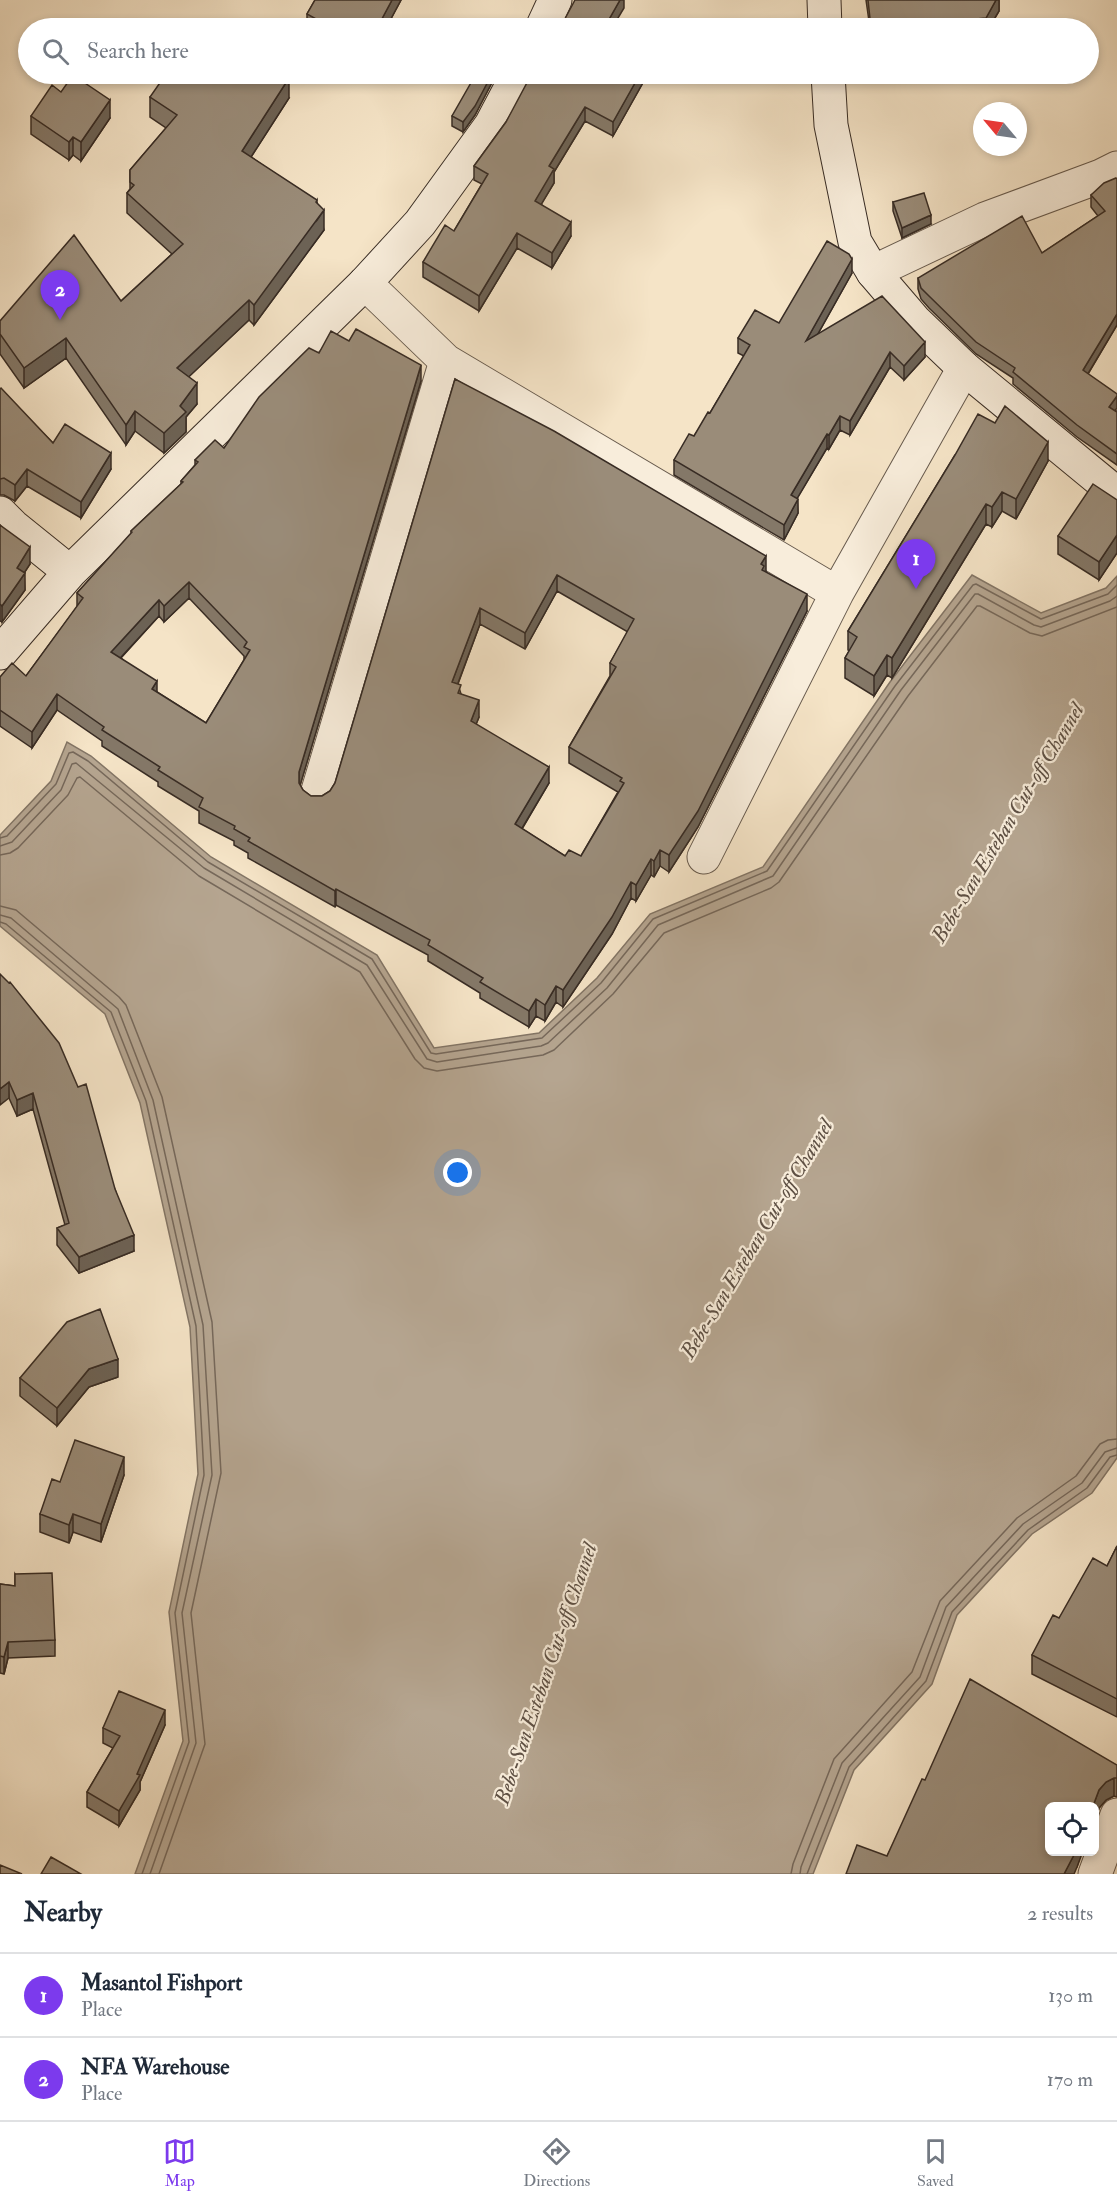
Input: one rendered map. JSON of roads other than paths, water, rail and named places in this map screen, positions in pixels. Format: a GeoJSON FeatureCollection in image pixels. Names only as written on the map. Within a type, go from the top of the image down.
{"type":"FeatureCollection","features":[{"type":"Feature","properties":{"kind":"street"},"geometry":{"type":"LineString","coordinates":[[547,18],[555,0]]}},
{"type":"Feature","properties":{"kind":"street"},"geometry":{"type":"LineString","coordinates":[[824,0],[825,18]]}},
{"type":"Feature","properties":{"kind":"street"},"geometry":{"type":"LineString","coordinates":[[0,653],[70,572],[365,283],[420,223],[491,125],[513,84]]}},
{"type":"Feature","properties":{"kind":"street"},"geometry":{"type":"LineString","coordinates":[[829,84],[831,125],[855,242],[873,272],[915,321],[964,368],[1110,489]]}},
{"type":"Feature","properties":{"kind":"street"},"geometry":{"type":"LineString","coordinates":[[873,272],[985,219],[1117,168]]}},
{"type":"Feature","properties":{"kind":"street"},"geometry":{"type":"LineString","coordinates":[[365,283],[446,361],[837,592]]}},
{"type":"Feature","properties":{"kind":"street"},"geometry":{"type":"LineString","coordinates":[[317,794],[446,361]]}},
{"type":"Feature","properties":{"kind":"street"},"geometry":{"type":"LineString","coordinates":[[704,857],[837,592],[964,368]]}},
{"type":"Feature","properties":{"kind":"street"},"geometry":{"type":"LineString","coordinates":[[0,513],[70,572]]}},
{"type":"Feature","properties":{"kind":"street"},"geometry":{"type":"LineString","coordinates":[[1095,1874],[1117,1815]]}},
{"type":"Feature","properties":{"kind":"water","name":"Bebe-San Esteban Cut-off Channel"},"geometry":{"type":"Polygon","coordinates":[[[972,575],[1041,613],[1106,588],[1117,576],[1117,1458],[1092,1493],[1032,1534],[957,1615],[932,1684],[854,1770],[813,1874],[135,1874],[183,1741],[169,1612],[198,1474],[190,1327],[140,1103],[105,1014],[0,926],[0,835],[51,781],[67,742],[91,756],[211,857],[377,955],[434,1048],[539,1033],[597,978],[650,914],[763,867],[890,682],[972,575]]]}},
{"type":"Feature","properties":{"kind":"place","name":"NFA Warehouse"},"geometry":{"type":"Point","coordinates":[60,320]}},
{"type":"Feature","properties":{"kind":"place","name":"Masantol Fishport"},"geometry":{"type":"Point","coordinates":[916,589]}}]}
